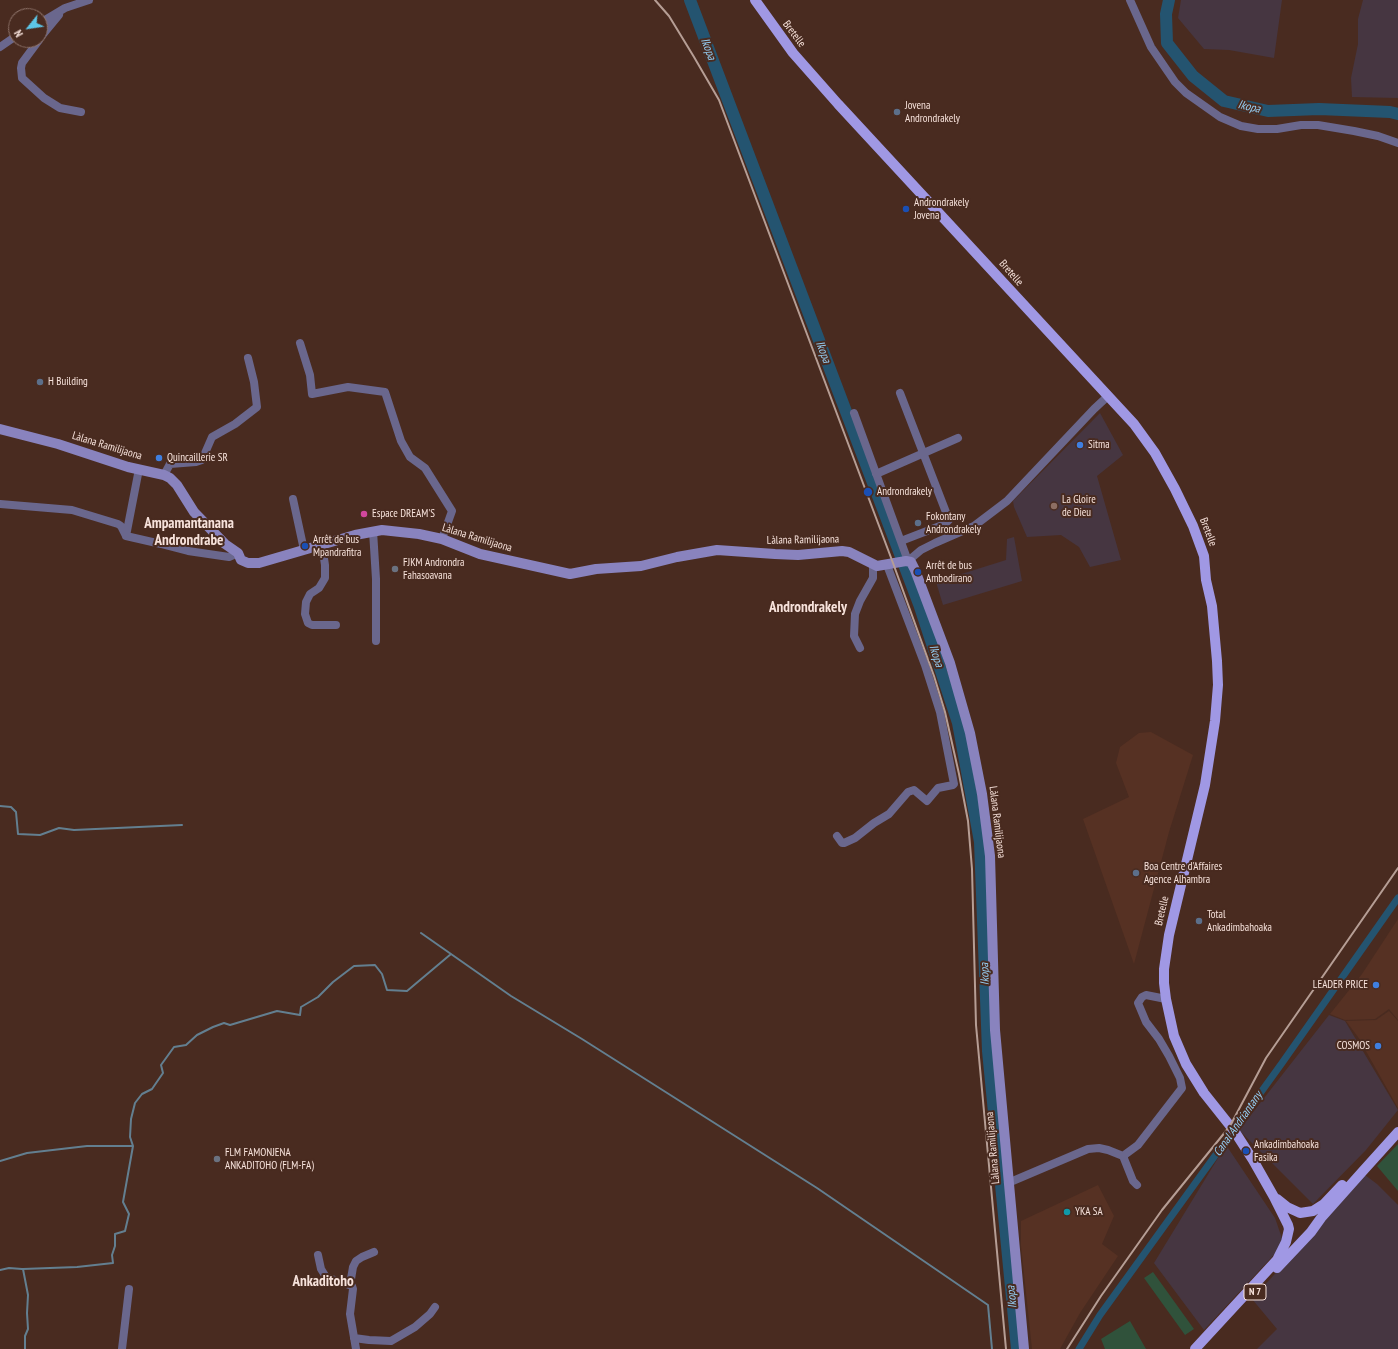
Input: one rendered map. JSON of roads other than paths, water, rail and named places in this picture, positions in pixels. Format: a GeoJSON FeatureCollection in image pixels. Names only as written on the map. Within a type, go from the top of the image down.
{"type":"FeatureCollection","features":[{"type":"Feature","properties":{"kind":"main road","name":"Bretelle"},"geometry":{"type":"LineString","coordinates":[[755,0],[793,53],[838,104],[1134,424],[1147,441],[1163,467],[1185,509],[1204,556],[1206,580],[1214,620],[1218,686],[1215,721],[1204,791],[1169,934],[1164,969],[1166,999],[1174,1036],[1186,1064],[1204,1093],[1242,1143],[1274,1197],[1288,1227]]}},
{"type":"Feature","properties":{"kind":"main road"},"geometry":{"type":"LineString","coordinates":[[1274,1197],[1287,1207],[1302,1213],[1307,1214],[1312,1220],[1313,1224],[1310,1233],[1301,1238],[1297,1237],[1288,1227],[1290,1218],[1296,1213],[1302,1213],[1315,1210],[1324,1204],[1398,1125]]}},
{"type":"Feature","properties":{"kind":"main road","name":"N 7"},"geometry":{"type":"LineString","coordinates":[[1202,1349],[1310,1233],[1321,1218],[1398,1132]]}},
{"type":"Feature","properties":{"kind":"main road","name":"N 7"},"geometry":{"type":"LineString","coordinates":[[1195,1349],[1277,1260],[1284,1247],[1288,1227]]}},
{"type":"Feature","properties":{"kind":"street"},"geometry":{"type":"LineString","coordinates":[[48,18],[65,8],[89,0]]}},
{"type":"Feature","properties":{"kind":"street"},"geometry":{"type":"LineString","coordinates":[[1130,0],[1151,47],[1175,82],[1186,93],[1220,117],[1241,126],[1258,129],[1277,129],[1301,125],[1318,125],[1378,136],[1398,143]]}},
{"type":"Feature","properties":{"kind":"street"},"geometry":{"type":"LineString","coordinates":[[48,28],[65,8]]}},
{"type":"Feature","properties":{"kind":"street"},"geometry":{"type":"LineString","coordinates":[[33,48],[22,63],[22,78],[44,98],[60,108],[81,112]]}},
{"type":"Feature","properties":{"kind":"street"},"geometry":{"type":"LineString","coordinates":[[300,343],[310,375],[312,394],[348,387],[385,392],[401,441],[410,458],[425,468],[452,511],[442,539]]}},
{"type":"Feature","properties":{"kind":"street"},"geometry":{"type":"LineString","coordinates":[[164,475],[170,464],[196,462],[202,460],[212,437],[235,424],[257,407],[254,382],[248,358]]}},
{"type":"Feature","properties":{"kind":"street"},"geometry":{"type":"LineString","coordinates":[[900,393],[949,520],[945,524],[901,541]]}},
{"type":"Feature","properties":{"kind":"street"},"geometry":{"type":"LineString","coordinates":[[899,562],[915,555],[929,546],[974,526],[1007,502],[1108,396]]}},
{"type":"Feature","properties":{"kind":"street"},"geometry":{"type":"LineString","coordinates":[[837,836],[842,843],[855,838],[874,823],[889,814],[908,792],[914,790],[927,801],[938,788],[954,784],[940,712],[917,643],[899,562],[901,541],[854,413]]}},
{"type":"Feature","properties":{"kind":"street","name":"Làlana Ramilijaona"},"geometry":{"type":"LineString","coordinates":[[0,429],[58,444],[128,467],[164,475],[174,481],[194,512],[225,544],[238,553],[241,560],[255,564],[322,544],[374,531],[406,531],[442,539],[480,554],[570,574],[596,569],[641,566],[677,557],[717,550],[798,555],[842,551],[855,555],[877,566],[899,562],[912,563],[916,570],[950,663],[970,733],[982,794],[990,856],[994,1030],[1024,1349]]}},
{"type":"Feature","properties":{"kind":"street"},"geometry":{"type":"LineString","coordinates":[[876,474],[958,438]]}},
{"type":"Feature","properties":{"kind":"street"},"geometry":{"type":"LineString","coordinates":[[126,536],[139,469]]}},
{"type":"Feature","properties":{"kind":"street"},"geometry":{"type":"LineString","coordinates":[[293,499],[304,550]]}},
{"type":"Feature","properties":{"kind":"street"},"geometry":{"type":"LineString","coordinates":[[0,504],[72,510],[118,524],[121,526],[126,536]]}},
{"type":"Feature","properties":{"kind":"street"},"geometry":{"type":"LineString","coordinates":[[374,531],[376,641]]}},
{"type":"Feature","properties":{"kind":"street"},"geometry":{"type":"LineString","coordinates":[[126,536],[188,552],[229,557],[238,553]]}},
{"type":"Feature","properties":{"kind":"street"},"geometry":{"type":"LineString","coordinates":[[322,544],[325,578],[319,588],[310,594],[306,602],[305,614],[308,623],[312,625],[336,625]]}},
{"type":"Feature","properties":{"kind":"street"},"geometry":{"type":"LineString","coordinates":[[860,648],[854,636],[855,614],[860,601],[873,578],[872,564]]}},
{"type":"Feature","properties":{"kind":"street"},"geometry":{"type":"LineString","coordinates":[[1123,1156],[1138,1145],[1182,1088],[1180,1078],[1160,1039],[1146,1022],[1138,1003],[1142,997],[1146,995],[1166,999]]}},
{"type":"Feature","properties":{"kind":"street"},"geometry":{"type":"LineString","coordinates":[[1008,1183],[1088,1149],[1094,1148],[1108,1150],[1123,1156],[1133,1181],[1137,1185]]}},
{"type":"Feature","properties":{"kind":"street"},"geometry":{"type":"LineString","coordinates":[[356,1349],[350,1314],[353,1289],[350,1285],[353,1267],[356,1261],[374,1252]]}},
{"type":"Feature","properties":{"kind":"street"},"geometry":{"type":"LineString","coordinates":[[318,1255],[321,1269],[326,1277],[350,1285]]}},
{"type":"Feature","properties":{"kind":"street"},"geometry":{"type":"LineString","coordinates":[[122,1349],[129,1289]]}},
{"type":"Feature","properties":{"kind":"street"},"geometry":{"type":"LineString","coordinates":[[354,1338],[391,1341],[415,1327],[430,1314],[435,1307]]}},
{"type":"Feature","properties":{"kind":"waterway","name":"Ikopa"},"geometry":{"type":"LineString","coordinates":[[690,0],[919,604],[958,723],[980,842],[988,1051],[1017,1349]]}},
{"type":"Feature","properties":{"kind":"waterway","name":"Ikopa"},"geometry":{"type":"LineString","coordinates":[[1169,0],[1166,14],[1167,43],[1193,76],[1224,101],[1268,111],[1319,109],[1390,112],[1398,114]]}},
{"type":"Feature","properties":{"kind":"waterway"},"geometry":{"type":"LineString","coordinates":[[0,806],[11,807],[16,812],[18,834],[40,835],[59,828],[74,830],[182,825]]}},
{"type":"Feature","properties":{"kind":"waterway","name":"Canal Andriantany"},"geometry":{"type":"LineString","coordinates":[[1079,1349],[1100,1315],[1282,1063],[1398,898]]}},
{"type":"Feature","properties":{"kind":"waterway"},"geometry":{"type":"LineString","coordinates":[[421,933],[511,996],[582,1039],[817,1188],[988,1305],[992,1349]]}},
{"type":"Feature","properties":{"kind":"waterway"},"geometry":{"type":"LineString","coordinates":[[25,1349],[25,1336],[28,1329],[28,1295],[23,1269],[77,1267],[113,1263],[112,1255],[115,1246],[115,1234],[125,1231],[129,1214],[123,1202],[133,1146],[130,1137],[131,1119],[135,1103],[142,1094],[152,1089],[163,1073],[161,1065],[174,1047],[186,1045],[197,1035],[224,1023],[230,1025],[277,1011],[300,1015],[301,1007],[318,997],[333,982],[354,966],[375,965],[382,974],[387,990],[407,991],[451,954]]}},
{"type":"Feature","properties":{"kind":"waterway"},"geometry":{"type":"LineString","coordinates":[[0,1161],[27,1153],[87,1146],[133,1146]]}},
{"type":"Feature","properties":{"kind":"waterway"},"geometry":{"type":"LineString","coordinates":[[0,1270],[9,1268],[22,1269]]}},
{"type":"Feature","properties":{"kind":"railway"},"geometry":{"type":"LineString","coordinates":[[655,0],[669,16],[719,100],[893,563],[934,676],[945,712],[968,821],[972,869],[976,1025],[1006,1349]]}},
{"type":"Feature","properties":{"kind":"railway"},"geometry":{"type":"LineString","coordinates":[[1067,1349],[1101,1296],[1162,1210],[1230,1126],[1266,1058],[1398,868]]}},
{"type":"Feature","properties":{"kind":"place","name":"Jovena Androndrakely"},"geometry":{"type":"Point","coordinates":[897,112]}},
{"type":"Feature","properties":{"kind":"place","name":"Androndrakely Jovena"},"geometry":{"type":"Point","coordinates":[906,209]}},
{"type":"Feature","properties":{"kind":"place","name":"H Building"},"geometry":{"type":"Point","coordinates":[40,382]}},
{"type":"Feature","properties":{"kind":"place","name":"Sitma"},"geometry":{"type":"Point","coordinates":[1080,445]}},
{"type":"Feature","properties":{"kind":"place","name":"Quincaillerie SR"},"geometry":{"type":"Point","coordinates":[159,458]}},
{"type":"Feature","properties":{"kind":"place","name":"Androndrakely"},"geometry":{"type":"Point","coordinates":[868,492]}},
{"type":"Feature","properties":{"kind":"place","name":"La Gloire de Dieu"},"geometry":{"type":"Point","coordinates":[1054,506]}},
{"type":"Feature","properties":{"kind":"place","name":"Espace DREAM'S"},"geometry":{"type":"Point","coordinates":[364,514]}},
{"type":"Feature","properties":{"kind":"place","name":"Fokontany Androndrakely"},"geometry":{"type":"Point","coordinates":[918,523]}},
{"type":"Feature","properties":{"kind":"place","name":"Arrêt de bus Mpandrafitra"},"geometry":{"type":"Point","coordinates":[305,546]}},
{"type":"Feature","properties":{"kind":"place","name":"FJKM Androndra Fahasoavana"},"geometry":{"type":"Point","coordinates":[395,569]}},
{"type":"Feature","properties":{"kind":"place","name":"Arrêt de bus Ambodirano"},"geometry":{"type":"Point","coordinates":[918,572]}},
{"type":"Feature","properties":{"kind":"place","name":"Boa Centre d'Affaires Agence Alhambra"},"geometry":{"type":"Point","coordinates":[1136,873]}},
{"type":"Feature","properties":{"kind":"place","name":"Total Ankadimbahoaka"},"geometry":{"type":"Point","coordinates":[1199,921]}},
{"type":"Feature","properties":{"kind":"place","name":"LEADER PRICE"},"geometry":{"type":"Point","coordinates":[1376,985]}},
{"type":"Feature","properties":{"kind":"place","name":"COSMOS"},"geometry":{"type":"Point","coordinates":[1378,1046]}},
{"type":"Feature","properties":{"kind":"place","name":"Ankadimbahoaka Fasika"},"geometry":{"type":"Point","coordinates":[1246,1151]}},
{"type":"Feature","properties":{"kind":"place","name":"FLM FAMONJENA ANKADITOHO (FLM-FA)"},"geometry":{"type":"Point","coordinates":[217,1159]}},
{"type":"Feature","properties":{"kind":"place","name":"YKA SA"},"geometry":{"type":"Point","coordinates":[1067,1212]}},
{"type":"Feature","properties":{"kind":"district","name":"Ampamantanana Androndrabe"},"geometry":{"type":"Point","coordinates":[189,532]}},
{"type":"Feature","properties":{"kind":"district","name":"Androndrakely"},"geometry":{"type":"Point","coordinates":[808,608]}},
{"type":"Feature","properties":{"kind":"district","name":"Ankaditoho"},"geometry":{"type":"Point","coordinates":[323,1282]}}]}
